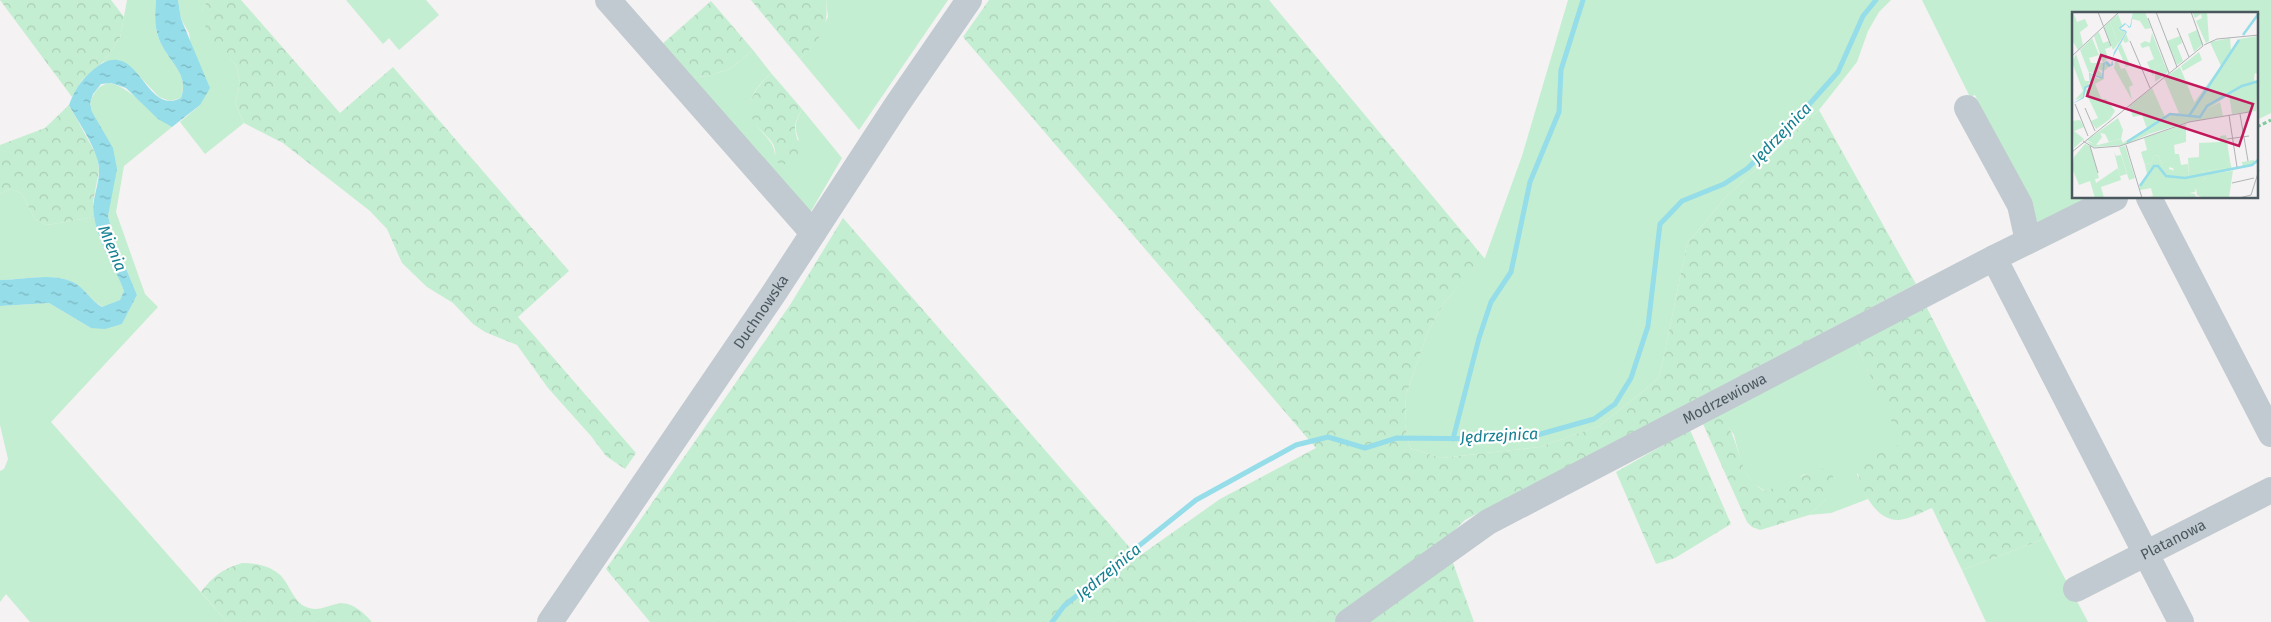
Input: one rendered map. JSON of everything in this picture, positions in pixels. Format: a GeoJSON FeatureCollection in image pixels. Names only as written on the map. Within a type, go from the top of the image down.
{"type":"FeatureCollection","features":[{"type":"Feature","properties":{"kind":"street"},"geometry":{"type":"LineString","coordinates":[[608,0],[812,233]]}},
{"type":"Feature","properties":{"kind":"street","name":"Duchnowska"},"geometry":{"type":"LineString","coordinates":[[550,622],[969,0]]}},
{"type":"Feature","properties":{"kind":"street"},"geometry":{"type":"LineString","coordinates":[[1968,108],[2020,205],[2028,241]]}},
{"type":"Feature","properties":{"kind":"street","name":"Modrzewiowa"},"geometry":{"type":"LineString","coordinates":[[1348,622],[1488,522],[1994,258],[2113,199]]}},
{"type":"Feature","properties":{"kind":"street"},"geometry":{"type":"LineString","coordinates":[[2150,199],[2271,434]]}},
{"type":"Feature","properties":{"kind":"street"},"geometry":{"type":"LineString","coordinates":[[1994,258],[2181,622]]}},
{"type":"Feature","properties":{"kind":"street","name":"Platanowa"},"geometry":{"type":"LineString","coordinates":[[2076,589],[2271,490]]}},
{"type":"Feature","properties":{"kind":"path"},"geometry":{"type":"LineString","coordinates":[[2258,126],[2271,120]]}},
{"type":"Feature","properties":{"kind":"green space"},"geometry":{"type":"Polygon","coordinates":[[[0,0],[111,0],[124,17],[120,38],[103,62],[82,80],[72,97],[0,0]]]}},
{"type":"Feature","properties":{"kind":"green space"},"geometry":{"type":"Polygon","coordinates":[[[127,0],[156,0],[155,20],[157,34],[183,81],[181,98],[170,101],[159,97],[132,68],[119,60],[103,62],[120,38],[127,0]]]}},
{"type":"Feature","properties":{"kind":"green space"},"geometry":{"type":"Polygon","coordinates":[[[178,0],[208,0],[202,10],[212,41],[236,65],[240,83],[235,103],[244,123],[205,154],[180,122],[200,105],[189,33],[181,19],[178,0]]]}},
{"type":"Feature","properties":{"kind":"green space"},"geometry":{"type":"Polygon","coordinates":[[[208,0],[241,0],[340,113],[393,67],[569,271],[518,317],[636,453],[625,469],[606,456],[591,436],[548,388],[517,345],[485,332],[473,324],[453,303],[427,287],[402,263],[387,229],[370,211],[283,143],[244,123],[235,103],[240,83],[236,65],[211,41],[204,23],[202,10],[208,0]]]}},
{"type":"Feature","properties":{"kind":"green space"},"geometry":{"type":"Polygon","coordinates":[[[346,0],[426,0],[439,15],[399,50],[389,38],[383,44],[346,0]]]}},
{"type":"Feature","properties":{"kind":"green space"},"geometry":{"type":"Polygon","coordinates":[[[751,0],[826,0],[826,19],[822,33],[800,59],[751,0]]]}},
{"type":"Feature","properties":{"kind":"green space"},"geometry":{"type":"Polygon","coordinates":[[[826,0],[948,0],[859,130],[800,59],[813,45],[828,17],[826,0]]]}},
{"type":"Feature","properties":{"kind":"green space"},"geometry":{"type":"Polygon","coordinates":[[[989,0],[1269,0],[1485,259],[1445,301],[1427,334],[1406,395],[1405,424],[1410,448],[1441,458],[1540,447],[1599,426],[1646,389],[1659,377],[1687,244],[1725,198],[1819,110],[1916,284],[1465,520],[1431,553],[1334,622],[650,622],[606,569],[790,305],[843,218],[1138,557],[1220,499],[1316,448],[963,37],[989,0]]]}},
{"type":"Feature","properties":{"kind":"green space"},"geometry":{"type":"Polygon","coordinates":[[[1568,0],[1891,0],[1879,12],[1868,31],[1857,62],[1819,110],[1725,198],[1687,244],[1659,377],[1599,426],[1540,447],[1441,458],[1410,448],[1405,424],[1406,395],[1427,334],[1445,301],[1485,258],[1522,156],[1568,0]]]}},
{"type":"Feature","properties":{"kind":"green space"},"geometry":{"type":"Polygon","coordinates":[[[1922,0],[2271,0],[2271,113],[2258,120],[2258,12],[2072,12],[2072,199],[2093,199],[2031,228],[2027,208],[1975,95],[1970,97],[1922,0]]]}},
{"type":"Feature","properties":{"kind":"green space"},"geometry":{"type":"Polygon","coordinates":[[[711,1],[753,50],[730,69],[708,76],[687,78],[660,46],[711,1]]]}},
{"type":"Feature","properties":{"kind":"green space"},"geometry":{"type":"Polygon","coordinates":[[[753,50],[771,73],[754,93],[750,107],[756,123],[772,145],[775,155],[799,140],[796,124],[802,109],[842,158],[810,213],[687,78],[708,76],[730,69],[753,50]]]}},
{"type":"Feature","properties":{"kind":"green space"},"geometry":{"type":"Polygon","coordinates":[[[771,73],[802,109],[796,120],[795,128],[800,155],[790,162],[780,165],[773,144],[755,123],[750,109],[750,102],[753,96],[771,73]]]}},
{"type":"Feature","properties":{"kind":"green space"},"geometry":{"type":"Polygon","coordinates":[[[110,83],[127,91],[172,127],[124,166],[116,212],[145,294],[158,307],[51,422],[227,622],[30,622],[6,594],[0,602],[0,471],[4,469],[8,459],[0,425],[0,306],[49,303],[91,328],[122,324],[137,295],[115,242],[108,216],[111,196],[90,103],[102,85],[110,83]]]}},
{"type":"Feature","properties":{"kind":"green space"},"geometry":{"type":"Polygon","coordinates":[[[69,105],[97,156],[99,171],[93,202],[94,217],[47,225],[35,219],[21,193],[9,189],[0,194],[0,145],[45,128],[69,105]]]}},
{"type":"Feature","properties":{"kind":"green space"},"geometry":{"type":"Polygon","coordinates":[[[9,189],[21,193],[35,219],[47,225],[94,217],[100,236],[124,291],[120,300],[103,307],[77,284],[55,277],[0,280],[0,194],[9,189]]]}},
{"type":"Feature","properties":{"kind":"green space"},"geometry":{"type":"Polygon","coordinates":[[[1925,304],[2044,539],[1962,570],[1932,508],[1912,517],[1899,520],[1890,519],[1874,508],[1864,490],[1857,471],[1856,462],[1902,444],[1855,343],[1925,304]]]}},
{"type":"Feature","properties":{"kind":"green space"},"geometry":{"type":"Polygon","coordinates":[[[1855,343],[1903,444],[1857,474],[1868,499],[1831,513],[1809,515],[1826,499],[1805,474],[1785,485],[1765,491],[1753,483],[1742,466],[1734,435],[1720,415],[1855,343]]]}},
{"type":"Feature","properties":{"kind":"green space"},"geometry":{"type":"Polygon","coordinates":[[[1720,415],[1732,434],[1747,474],[1764,491],[1824,468],[1833,476],[1832,488],[1826,499],[1809,515],[1760,530],[1752,527],[1747,522],[1703,424],[1720,415]]]}},
{"type":"Feature","properties":{"kind":"green space"},"geometry":{"type":"Polygon","coordinates":[[[1690,430],[1731,524],[1675,558],[1656,564],[1616,472],[1690,430]]]}},
{"type":"Feature","properties":{"kind":"green space"},"geometry":{"type":"Polygon","coordinates":[[[2044,539],[2088,622],[1986,622],[1962,570],[2044,539]]]}},
{"type":"Feature","properties":{"kind":"green space"},"geometry":{"type":"Polygon","coordinates":[[[1452,560],[1474,622],[1369,622],[1452,560]]]}},
{"type":"Feature","properties":{"kind":"green space"},"geometry":{"type":"Polygon","coordinates":[[[242,563],[261,565],[275,571],[283,578],[295,598],[304,606],[316,609],[341,603],[352,605],[372,622],[227,622],[201,592],[219,574],[242,563]]]}},
{"type":"Feature","properties":{"kind":"water","name":"Mienia"},"geometry":{"type":"Polygon","coordinates":[[[156,0],[178,0],[181,19],[210,88],[200,105],[172,127],[158,119],[126,88],[111,83],[101,84],[93,94],[90,103],[92,112],[113,148],[117,169],[108,216],[115,242],[137,295],[122,324],[105,329],[91,328],[49,303],[0,306],[0,280],[37,277],[55,277],[73,282],[102,307],[120,300],[124,291],[99,236],[93,210],[99,177],[96,155],[88,137],[69,105],[78,86],[93,70],[107,61],[118,60],[128,64],[160,98],[170,101],[181,98],[183,81],[157,34],[155,20],[156,0]]]}},
{"type":"Feature","properties":{"kind":"waterway"},"geometry":{"type":"LineString","coordinates":[[1453,439],[1479,338],[1491,302],[1511,272],[1530,182],[1559,112],[1561,70],[1583,0]]}},
{"type":"Feature","properties":{"kind":"waterway","name":"Jędrzejnica"},"geometry":{"type":"LineString","coordinates":[[1052,622],[1064,606],[1196,500],[1296,445],[1328,437],[1365,448],[1397,438],[1498,439],[1530,437],[1594,419],[1615,404],[1631,378],[1648,326],[1660,224],[1682,201],[1724,184],[1748,168],[1797,118],[1838,72],[1863,16],[1876,0]]}}]}
